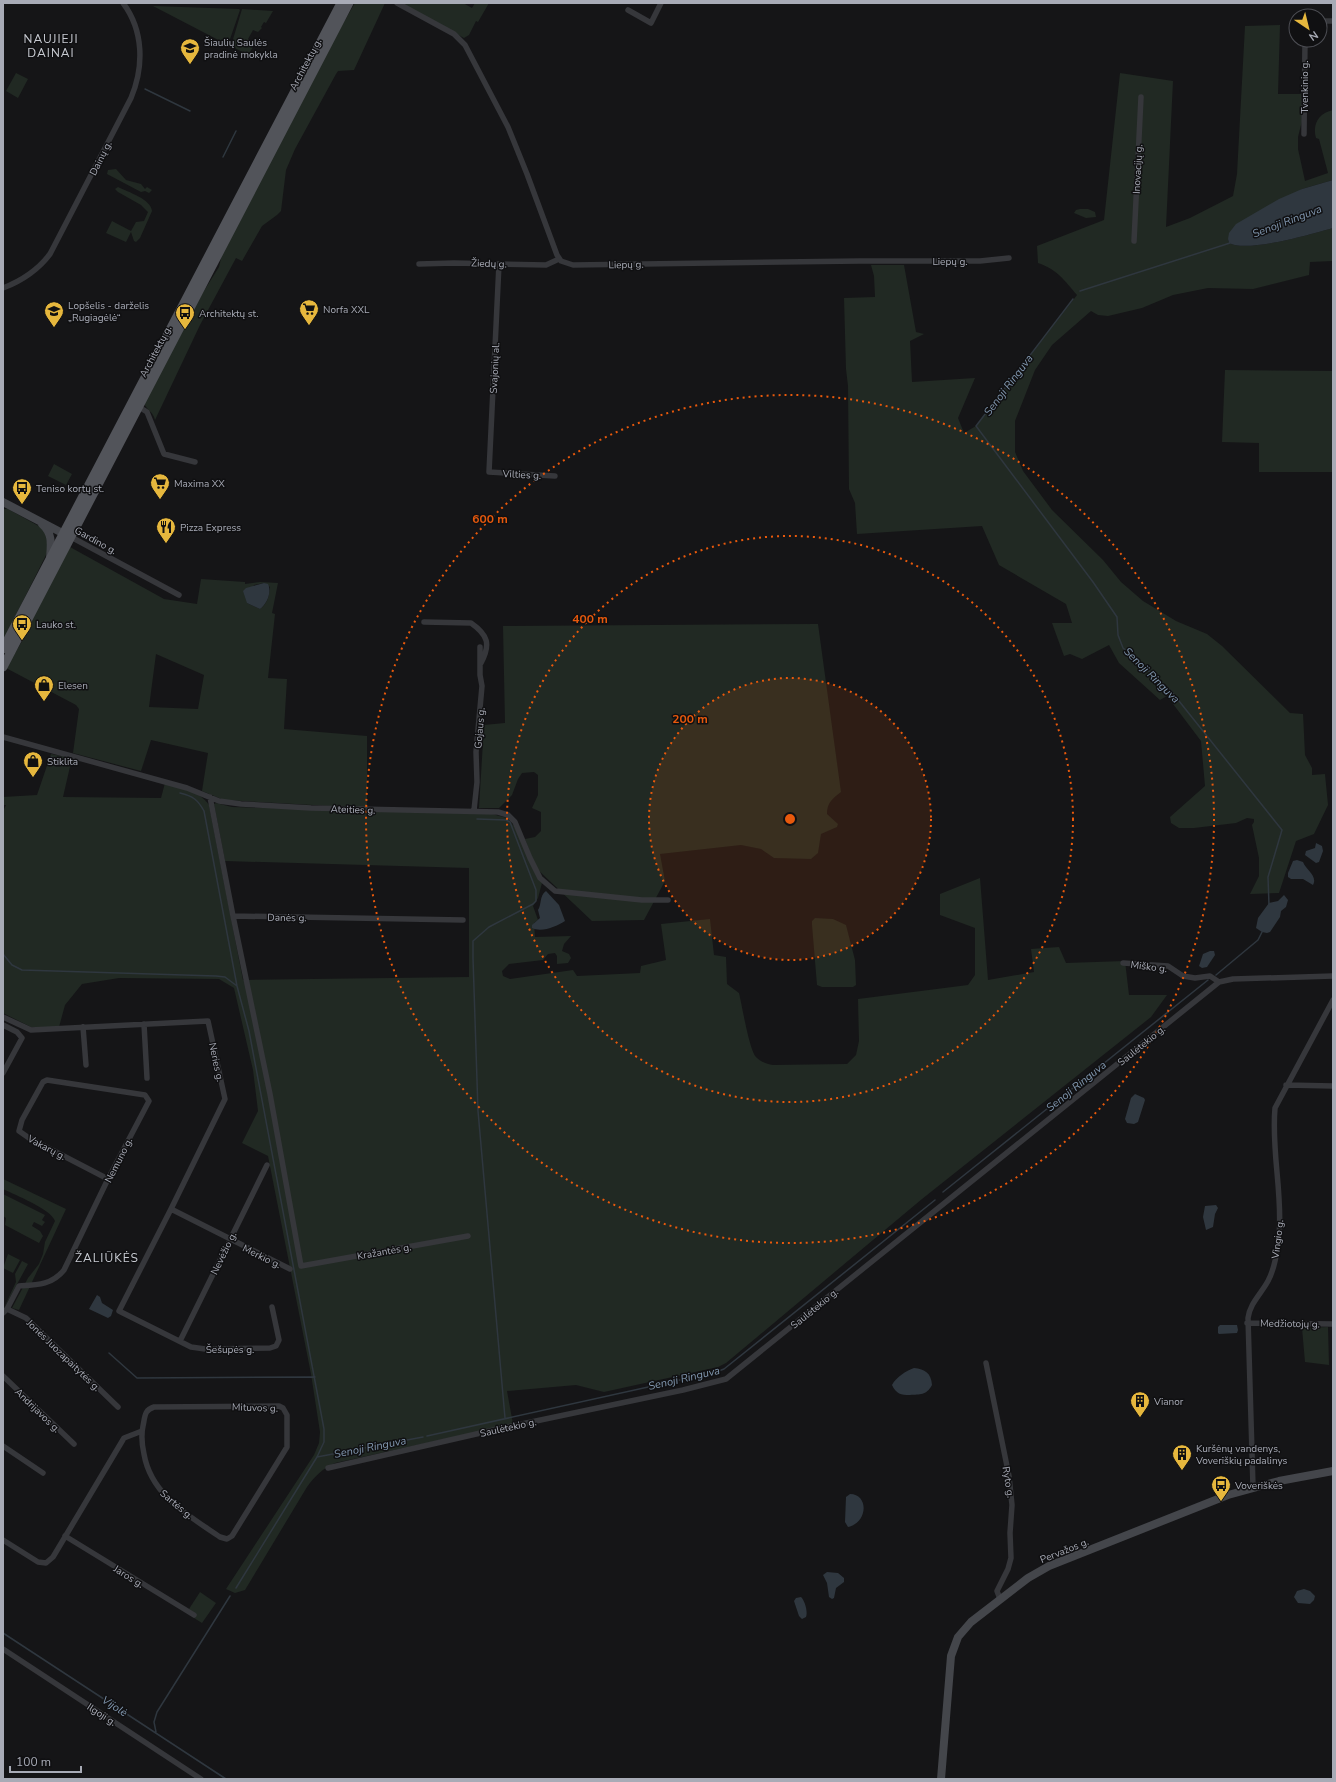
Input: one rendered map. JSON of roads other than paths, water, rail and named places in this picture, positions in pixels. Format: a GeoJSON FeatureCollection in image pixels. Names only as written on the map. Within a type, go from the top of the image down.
{"type":"FeatureCollection","features":[{"type":"Feature","properties":{"kind":"main road","name":"Architektų g."},"geometry":{"type":"LineString","coordinates":[[318,55],[341,3]]}},
{"type":"Feature","properties":{"kind":"main road","name":"Architektų g."},"geometry":{"type":"LineString","coordinates":[[3,667],[67,535],[139,401],[318,55],[349,3]]}},
{"type":"Feature","properties":{"kind":"main road","name":"Gardino g."},"geometry":{"type":"LineString","coordinates":[[3,502],[67,535]]}},
{"type":"Feature","properties":{"kind":"main road"},"geometry":{"type":"LineString","coordinates":[[38,520],[50,534],[52,542],[50,558]]}},
{"type":"Feature","properties":{"kind":"main road","name":"Architektų g."},"geometry":{"type":"LineString","coordinates":[[3,649],[50,558],[67,535]]}},
{"type":"Feature","properties":{"kind":"main road","name":"Pervažos g."},"geometry":{"type":"LineString","coordinates":[[941,1779],[949,1672],[954,1646],[958,1637],[967,1626],[1000,1599],[1028,1578],[1049,1566],[1205,1503],[1253,1487],[1333,1471]]}},
{"type":"Feature","properties":{"kind":"street","name":"Dainų g."},"geometry":{"type":"LineString","coordinates":[[3,288],[35,270],[50,254],[131,98],[139,75],[140,54],[134,23],[123,3]]}},
{"type":"Feature","properties":{"kind":"street"},"geometry":{"type":"LineString","coordinates":[[397,3],[454,34],[465,45],[511,134],[559,259]]}},
{"type":"Feature","properties":{"kind":"street"},"geometry":{"type":"LineString","coordinates":[[628,10],[651,23],[661,3]]}},
{"type":"Feature","properties":{"kind":"street","name":"Tvenkinio g."},"geometry":{"type":"LineString","coordinates":[[1304,48],[1304,134]]}},
{"type":"Feature","properties":{"kind":"street","name":"Inovacijų g."},"geometry":{"type":"LineString","coordinates":[[1134,241],[1141,97]]}},
{"type":"Feature","properties":{"kind":"street","name":"Liepų g."},"geometry":{"type":"LineString","coordinates":[[559,259],[564,263],[576,265],[837,261],[980,261],[1009,258]]}},
{"type":"Feature","properties":{"kind":"street","name":"Žiedų g."},"geometry":{"type":"LineString","coordinates":[[419,264],[461,262],[546,265],[559,259]]}},
{"type":"Feature","properties":{"kind":"street","name":"Svajonių al."},"geometry":{"type":"LineString","coordinates":[[489,472],[499,264]]}},
{"type":"Feature","properties":{"kind":"street"},"geometry":{"type":"LineString","coordinates":[[139,401],[148,412],[164,454],[195,462]]}},
{"type":"Feature","properties":{"kind":"street","name":"Vilties g."},"geometry":{"type":"LineString","coordinates":[[489,472],[555,476]]}},
{"type":"Feature","properties":{"kind":"street","name":"Gardino g."},"geometry":{"type":"LineString","coordinates":[[67,535],[179,596]]}},
{"type":"Feature","properties":{"kind":"street"},"geometry":{"type":"LineString","coordinates":[[424,622],[471,623],[485,636],[487,648],[480,665]]}},
{"type":"Feature","properties":{"kind":"street","name":"Gojaus g."},"geometry":{"type":"LineString","coordinates":[[474,810],[477,782],[476,752],[482,686],[480,647]]}},
{"type":"Feature","properties":{"kind":"street","name":"Ateities g."},"geometry":{"type":"LineString","coordinates":[[3,736],[187,788],[210,798],[229,803],[311,808],[474,810],[498,812],[508,815],[512,819],[519,830],[540,878],[555,891],[642,900],[668,900]]}},
{"type":"Feature","properties":{"kind":"street"},"geometry":{"type":"LineString","coordinates":[[210,798],[233,916]]}},
{"type":"Feature","properties":{"kind":"street","name":"Danės g."},"geometry":{"type":"LineString","coordinates":[[233,916],[463,920]]}},
{"type":"Feature","properties":{"kind":"street","name":"Kražantės g."},"geometry":{"type":"LineString","coordinates":[[233,916],[270,1094],[301,1266],[468,1236]]}},
{"type":"Feature","properties":{"kind":"street","name":"Miško g."},"geometry":{"type":"LineString","coordinates":[[1123,963],[1168,966],[1183,976],[1195,978],[1210,976],[1219,982]]}},
{"type":"Feature","properties":{"kind":"street"},"geometry":{"type":"LineString","coordinates":[[1219,982],[1233,979],[1333,976]]}},
{"type":"Feature","properties":{"kind":"street","name":"Saulėtekio g."},"geometry":{"type":"LineString","coordinates":[[328,1468],[498,1429],[683,1390],[726,1379],[1219,982]]}},
{"type":"Feature","properties":{"kind":"street","name":"Vingio g."},"geometry":{"type":"LineString","coordinates":[[1253,1487],[1248,1323],[1251,1306],[1268,1281],[1276,1250],[1280,1214],[1273,1125],[1275,1108],[1333,1000]]}},
{"type":"Feature","properties":{"kind":"street","name":"Neries g."},"geometry":{"type":"LineString","coordinates":[[3,1017],[31,1030],[208,1020],[225,1099],[171,1210],[142,1262],[135,1278]]}},
{"type":"Feature","properties":{"kind":"street"},"geometry":{"type":"LineString","coordinates":[[144,1024],[147,1078]]}},
{"type":"Feature","properties":{"kind":"street"},"geometry":{"type":"LineString","coordinates":[[3,1025],[17,1032],[22,1038],[3,1073]]}},
{"type":"Feature","properties":{"kind":"street"},"geometry":{"type":"LineString","coordinates":[[83,1027],[86,1065]]}},
{"type":"Feature","properties":{"kind":"street","name":"Vakarų g."},"geometry":{"type":"LineString","coordinates":[[47,1080],[43,1082],[22,1120],[19,1130],[29,1138],[108,1179]]}},
{"type":"Feature","properties":{"kind":"street","name":"Nemuno g."},"geometry":{"type":"LineString","coordinates":[[5,1311],[19,1286],[47,1283],[60,1276],[149,1101],[145,1095],[47,1080]]}},
{"type":"Feature","properties":{"kind":"street"},"geometry":{"type":"LineString","coordinates":[[1286,1085],[1333,1086]]}},
{"type":"Feature","properties":{"kind":"street","name":"Nevėžio g."},"geometry":{"type":"LineString","coordinates":[[180,1341],[267,1164]]}},
{"type":"Feature","properties":{"kind":"street","name":"Merkio g."},"geometry":{"type":"LineString","coordinates":[[171,1210],[290,1269]]}},
{"type":"Feature","properties":{"kind":"street","name":"Šešupės g."},"geometry":{"type":"LineString","coordinates":[[135,1278],[118,1311],[191,1347],[205,1349],[270,1348],[276,1346],[279,1340],[272,1307]]}},
{"type":"Feature","properties":{"kind":"street","name":"Jonės Juozapaitytės g."},"geometry":{"type":"LineString","coordinates":[[5,1311],[26,1318],[118,1407]]}},
{"type":"Feature","properties":{"kind":"street","name":"Medžiotojų g."},"geometry":{"type":"LineString","coordinates":[[1248,1323],[1333,1324]]}},
{"type":"Feature","properties":{"kind":"street","name":"Ryto g."},"geometry":{"type":"LineString","coordinates":[[986,1363],[1009,1476],[1012,1506],[1010,1558],[1008,1569],[997,1592],[1000,1599]]}},
{"type":"Feature","properties":{"kind":"street","name":"Andrijavos g."},"geometry":{"type":"LineString","coordinates":[[3,1376],[74,1444]]}},
{"type":"Feature","properties":{"kind":"street","name":"Mituvos g."},"geometry":{"type":"LineString","coordinates":[[148,1409],[154,1407],[279,1406],[283,1408],[287,1415],[287,1447],[232,1536],[227,1539]]}},
{"type":"Feature","properties":{"kind":"street","name":"Sartės g."},"geometry":{"type":"LineString","coordinates":[[148,1409],[142,1430],[145,1463],[156,1486],[164,1496],[180,1509],[220,1537],[227,1539]]}},
{"type":"Feature","properties":{"kind":"street"},"geometry":{"type":"LineString","coordinates":[[3,1540],[38,1562],[46,1563],[52,1557],[124,1438],[142,1430]]}},
{"type":"Feature","properties":{"kind":"street"},"geometry":{"type":"LineString","coordinates":[[3,1446],[43,1473]]}},
{"type":"Feature","properties":{"kind":"street","name":"Jaros g."},"geometry":{"type":"LineString","coordinates":[[65,1536],[194,1615]]}},
{"type":"Feature","properties":{"kind":"street","name":"Ilgoji g."},"geometry":{"type":"LineString","coordinates":[[3,1649],[201,1779]]}},
{"type":"Feature","properties":{"kind":"water"},"geometry":{"type":"Polygon","coordinates":[[[1333,180],[1333,228],[1280,242],[1250,246],[1229,243],[1229,233],[1236,224],[1279,199],[1302,189],[1333,180]]]}},
{"type":"Feature","properties":{"kind":"water"},"geometry":{"type":"Polygon","coordinates":[[[264,583],[268,584],[269,594],[267,601],[260,609],[247,603],[243,591],[246,588],[264,583]]]}},
{"type":"Feature","properties":{"kind":"water"},"geometry":{"type":"Polygon","coordinates":[[[1316,843],[1322,846],[1323,851],[1319,862],[1316,863],[1305,855],[1306,851],[1315,848],[1316,843]]]}},
{"type":"Feature","properties":{"kind":"water"},"geometry":{"type":"Polygon","coordinates":[[[1297,860],[1303,862],[1313,876],[1313,885],[1303,879],[1291,879],[1288,877],[1293,861],[1297,860]]]}},
{"type":"Feature","properties":{"kind":"water"},"geometry":{"type":"Polygon","coordinates":[[[546,891],[559,905],[565,921],[545,929],[540,930],[532,928],[532,925],[540,918],[538,910],[542,895],[546,891]]]}},
{"type":"Feature","properties":{"kind":"water"},"geometry":{"type":"Polygon","coordinates":[[[1284,895],[1288,900],[1286,907],[1281,911],[1280,917],[1270,932],[1262,932],[1256,928],[1258,918],[1269,903],[1278,901],[1284,895]]]}},
{"type":"Feature","properties":{"kind":"water"},"geometry":{"type":"Polygon","coordinates":[[[1214,951],[1215,955],[1207,967],[1202,968],[1199,966],[1203,954],[1214,951]]]}},
{"type":"Feature","properties":{"kind":"water"},"geometry":{"type":"Polygon","coordinates":[[[1135,1094],[1144,1098],[1145,1100],[1138,1122],[1134,1124],[1127,1123],[1125,1119],[1131,1098],[1135,1094]]]}},
{"type":"Feature","properties":{"kind":"water"},"geometry":{"type":"Polygon","coordinates":[[[1216,1205],[1218,1208],[1215,1214],[1213,1227],[1206,1230],[1203,1217],[1205,1206],[1216,1205]]]}},
{"type":"Feature","properties":{"kind":"water"},"geometry":{"type":"Polygon","coordinates":[[[97,1295],[100,1297],[102,1303],[113,1310],[111,1316],[108,1318],[89,1309],[97,1295]]]}},
{"type":"Feature","properties":{"kind":"water"},"geometry":{"type":"Polygon","coordinates":[[[1220,1325],[1237,1325],[1237,1333],[1219,1334],[1218,1327],[1220,1325]]]}},
{"type":"Feature","properties":{"kind":"water"},"geometry":{"type":"Polygon","coordinates":[[[914,1368],[927,1372],[932,1385],[930,1389],[925,1393],[910,1395],[904,1395],[897,1392],[892,1385],[896,1379],[914,1368]]]}},
{"type":"Feature","properties":{"kind":"water"},"geometry":{"type":"Polygon","coordinates":[[[850,1494],[856,1495],[861,1499],[864,1509],[859,1520],[855,1524],[848,1527],[845,1522],[846,1497],[850,1494]]]}},
{"type":"Feature","properties":{"kind":"water"},"geometry":{"type":"Polygon","coordinates":[[[827,1572],[838,1573],[844,1578],[844,1582],[836,1588],[834,1598],[832,1599],[829,1597],[827,1583],[823,1575],[827,1572]]]}},
{"type":"Feature","properties":{"kind":"water"},"geometry":{"type":"Polygon","coordinates":[[[1304,1589],[1310,1591],[1315,1596],[1314,1600],[1310,1604],[1298,1603],[1294,1597],[1297,1591],[1304,1589]]]}},
{"type":"Feature","properties":{"kind":"water"},"geometry":{"type":"Polygon","coordinates":[[[801,1597],[807,1612],[806,1617],[802,1619],[799,1616],[794,1601],[796,1598],[801,1597]]]}},
{"type":"Feature","properties":{"kind":"waterway"},"geometry":{"type":"LineString","coordinates":[[145,89],[190,111]]}},
{"type":"Feature","properties":{"kind":"waterway"},"geometry":{"type":"LineString","coordinates":[[223,157],[236,131]]}},
{"type":"Feature","properties":{"kind":"waterway","name":"Senoji Ringuva"},"geometry":{"type":"LineString","coordinates":[[1080,291],[1230,243]]}},
{"type":"Feature","properties":{"kind":"waterway","name":"Senoji Ringuva"},"geometry":{"type":"LineString","coordinates":[[1073,299],[976,426],[1093,582],[1117,617],[1118,635],[1123,648],[1171,691],[1282,830],[1268,877],[1269,905]]}},
{"type":"Feature","properties":{"kind":"waterway"},"geometry":{"type":"LineString","coordinates":[[51,757],[70,762]]}},
{"type":"Feature","properties":{"kind":"waterway"},"geometry":{"type":"LineString","coordinates":[[180,793],[195,799],[204,811],[237,986],[249,1031],[324,1429],[324,1442],[317,1457],[236,1588]]}},
{"type":"Feature","properties":{"kind":"waterway"},"geometry":{"type":"LineString","coordinates":[[477,819],[506,820],[510,822],[536,890],[536,901],[533,904],[489,927],[473,941],[478,1111],[505,1418]]}},
{"type":"Feature","properties":{"kind":"waterway","name":"Senoji Ringuva"},"geometry":{"type":"LineString","coordinates":[[1216,975],[1258,940],[1262,932]]}},
{"type":"Feature","properties":{"kind":"waterway"},"geometry":{"type":"LineString","coordinates":[[3,954],[12,965],[22,970],[216,976],[225,977],[237,986]]}},
{"type":"Feature","properties":{"kind":"waterway","name":"Senoji Ringuva"},"geometry":{"type":"LineString","coordinates":[[943,1192],[1208,980]]}},
{"type":"Feature","properties":{"kind":"waterway","name":"Senoji Ringuva"},"geometry":{"type":"LineString","coordinates":[[427,1436],[724,1369],[935,1200]]}},
{"type":"Feature","properties":{"kind":"waterway"},"geometry":{"type":"LineString","coordinates":[[109,1353],[137,1378],[315,1377]]}},
{"type":"Feature","properties":{"kind":"waterway","name":"Senoji Ringuva"},"geometry":{"type":"LineString","coordinates":[[317,1457],[423,1437]]}},
{"type":"Feature","properties":{"kind":"waterway"},"geometry":{"type":"LineString","coordinates":[[156,1732],[154,1722],[157,1712],[230,1596]]}},
{"type":"Feature","properties":{"kind":"waterway","name":"Vijolė"},"geometry":{"type":"LineString","coordinates":[[3,1633],[226,1779]]}},
{"type":"Feature","properties":{"kind":"place","name":"Šiaulių Saulės pradinė mokykla"},"geometry":{"type":"Point","coordinates":[190,65]}},
{"type":"Feature","properties":{"kind":"place","name":"Norfa XXL"},"geometry":{"type":"Point","coordinates":[309,326]}},
{"type":"Feature","properties":{"kind":"place","name":"Lopšelis - darželis „Rugiagėlė“"},"geometry":{"type":"Point","coordinates":[54,328]}},
{"type":"Feature","properties":{"kind":"place","name":"Architektų st."},"geometry":{"type":"Point","coordinates":[185,330]}},
{"type":"Feature","properties":{"kind":"place","name":"Maxima XX"},"geometry":{"type":"Point","coordinates":[160,500]}},
{"type":"Feature","properties":{"kind":"place","name":"Teniso kortų st."},"geometry":{"type":"Point","coordinates":[22,505]}},
{"type":"Feature","properties":{"kind":"place","name":"Pizza Express"},"geometry":{"type":"Point","coordinates":[166,544]}},
{"type":"Feature","properties":{"kind":"place","name":"Lauko st."},"geometry":{"type":"Point","coordinates":[22,641]}},
{"type":"Feature","properties":{"kind":"place","name":"Elesen"},"geometry":{"type":"Point","coordinates":[44,702]}},
{"type":"Feature","properties":{"kind":"place","name":"Stiklita"},"geometry":{"type":"Point","coordinates":[33,778]}},
{"type":"Feature","properties":{"kind":"place","name":"Vianor"},"geometry":{"type":"Point","coordinates":[1140,1418]}},
{"type":"Feature","properties":{"kind":"place","name":"Kuršėnų vandenys, Voveriškių padalinys"},"geometry":{"type":"Point","coordinates":[1182,1471]}},
{"type":"Feature","properties":{"kind":"place","name":"Voveriškės"},"geometry":{"type":"Point","coordinates":[1221,1502]}},
{"type":"Feature","properties":{"kind":"district","name":"NAUJIEJI DAINAI"},"geometry":{"type":"Point","coordinates":[51,46]}},
{"type":"Feature","properties":{"kind":"district","name":"ŽALIŪKĖS"},"geometry":{"type":"Point","coordinates":[107,1258]}}]}
